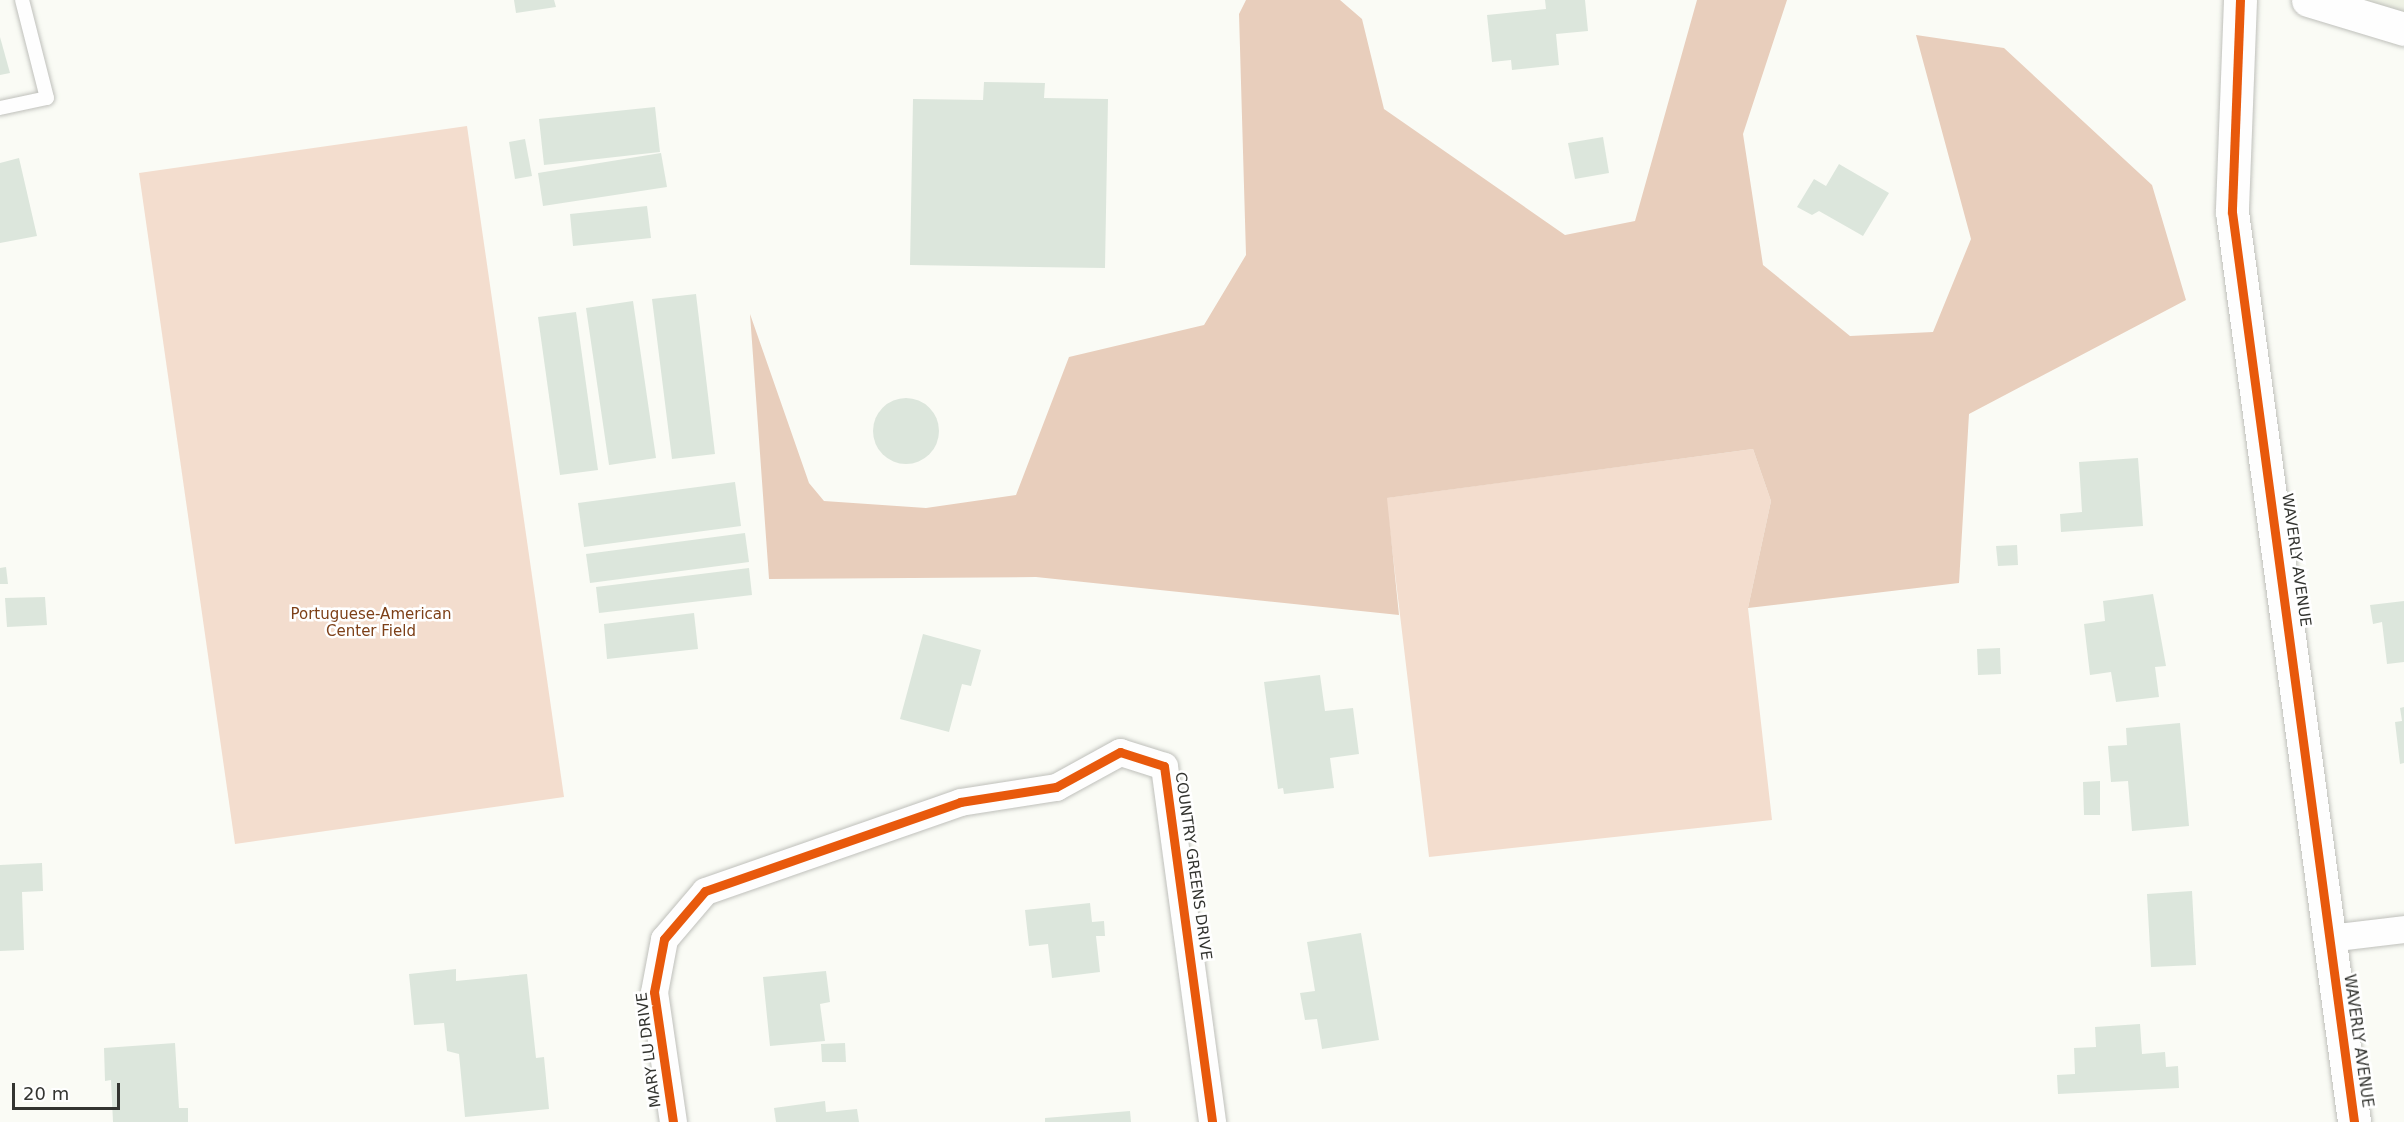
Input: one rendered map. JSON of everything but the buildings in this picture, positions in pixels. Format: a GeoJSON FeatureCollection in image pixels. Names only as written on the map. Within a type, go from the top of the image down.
{"type":"FeatureCollection","features":[{"type":"Feature","properties":{"kind":"street","name":"WAVERLY AVENUE"},"geometry":{"type":"LineString","coordinates":[[2240,0],[2232,212],[2354,1122]]}},
{"type":"Feature","properties":{"kind":"street"},"geometry":{"type":"LineString","coordinates":[[2308,0],[2404,29]]}},
{"type":"Feature","properties":{"kind":"street","name":"COUNTRY GREENS DRIVE"},"geometry":{"type":"LineString","coordinates":[[664,939],[705,891],[960,802],[1056,787],[1120,752],[1164,766],[1212,1122]]}},
{"type":"Feature","properties":{"kind":"street"},"geometry":{"type":"LineString","coordinates":[[2329,938],[2404,929]]}},
{"type":"Feature","properties":{"kind":"street","name":"MARY LU DRIVE"},"geometry":{"type":"LineString","coordinates":[[664,939],[654,992],[673,1122]]}},
{"type":"Feature","properties":{"kind":"lane"},"geometry":{"type":"LineString","coordinates":[[0,108],[47,98],[21,0]]}},
{"type":"Feature","properties":{"kind":"shaded area"},"geometry":{"type":"Polygon","coordinates":[[[1246,0],[1340,0],[1362,19],[1384,109],[1565,235],[1635,221],[1697,0],[1787,0],[1743,134],[1763,265],[1850,336],[1933,332],[1971,239],[1916,35],[2004,48],[2152,185],[2186,300],[1969,414],[1959,583],[1748,608],[1771,501],[1753,449],[1387,498],[1399,615],[1036,577],[769,579],[750,314],[809,483],[824,501],[926,508],[1016,495],[1069,357],[1204,325],[1246,255],[1239,14],[1246,0]]]}},
{"type":"Feature","properties":{"kind":"shaded area"},"geometry":{"type":"Polygon","coordinates":[[[2308,0],[2404,0],[2404,29],[2308,0]]]}},
{"type":"Feature","properties":{"kind":"green space","name":"Portuguese-American Center Field"},"geometry":{"type":"Polygon","coordinates":[[[467,126],[564,797],[235,844],[139,173],[467,126]]]}},
{"type":"Feature","properties":{"kind":"green space"},"geometry":{"type":"Polygon","coordinates":[[[1753,449],[1771,501],[1748,608],[1772,820],[1429,857],[1386,498],[1753,449]]]}},
{"type":"Feature","properties":{"kind":"cycle path"},"geometry":{"type":"LineString","coordinates":[[2240,0],[2232,212],[2354,1122]]}},
{"type":"Feature","properties":{"kind":"cycle path"},"geometry":{"type":"LineString","coordinates":[[673,1122],[654,992],[664,939],[705,891],[960,802],[1056,787],[1120,752],[1164,766],[1212,1122]]}}]}
